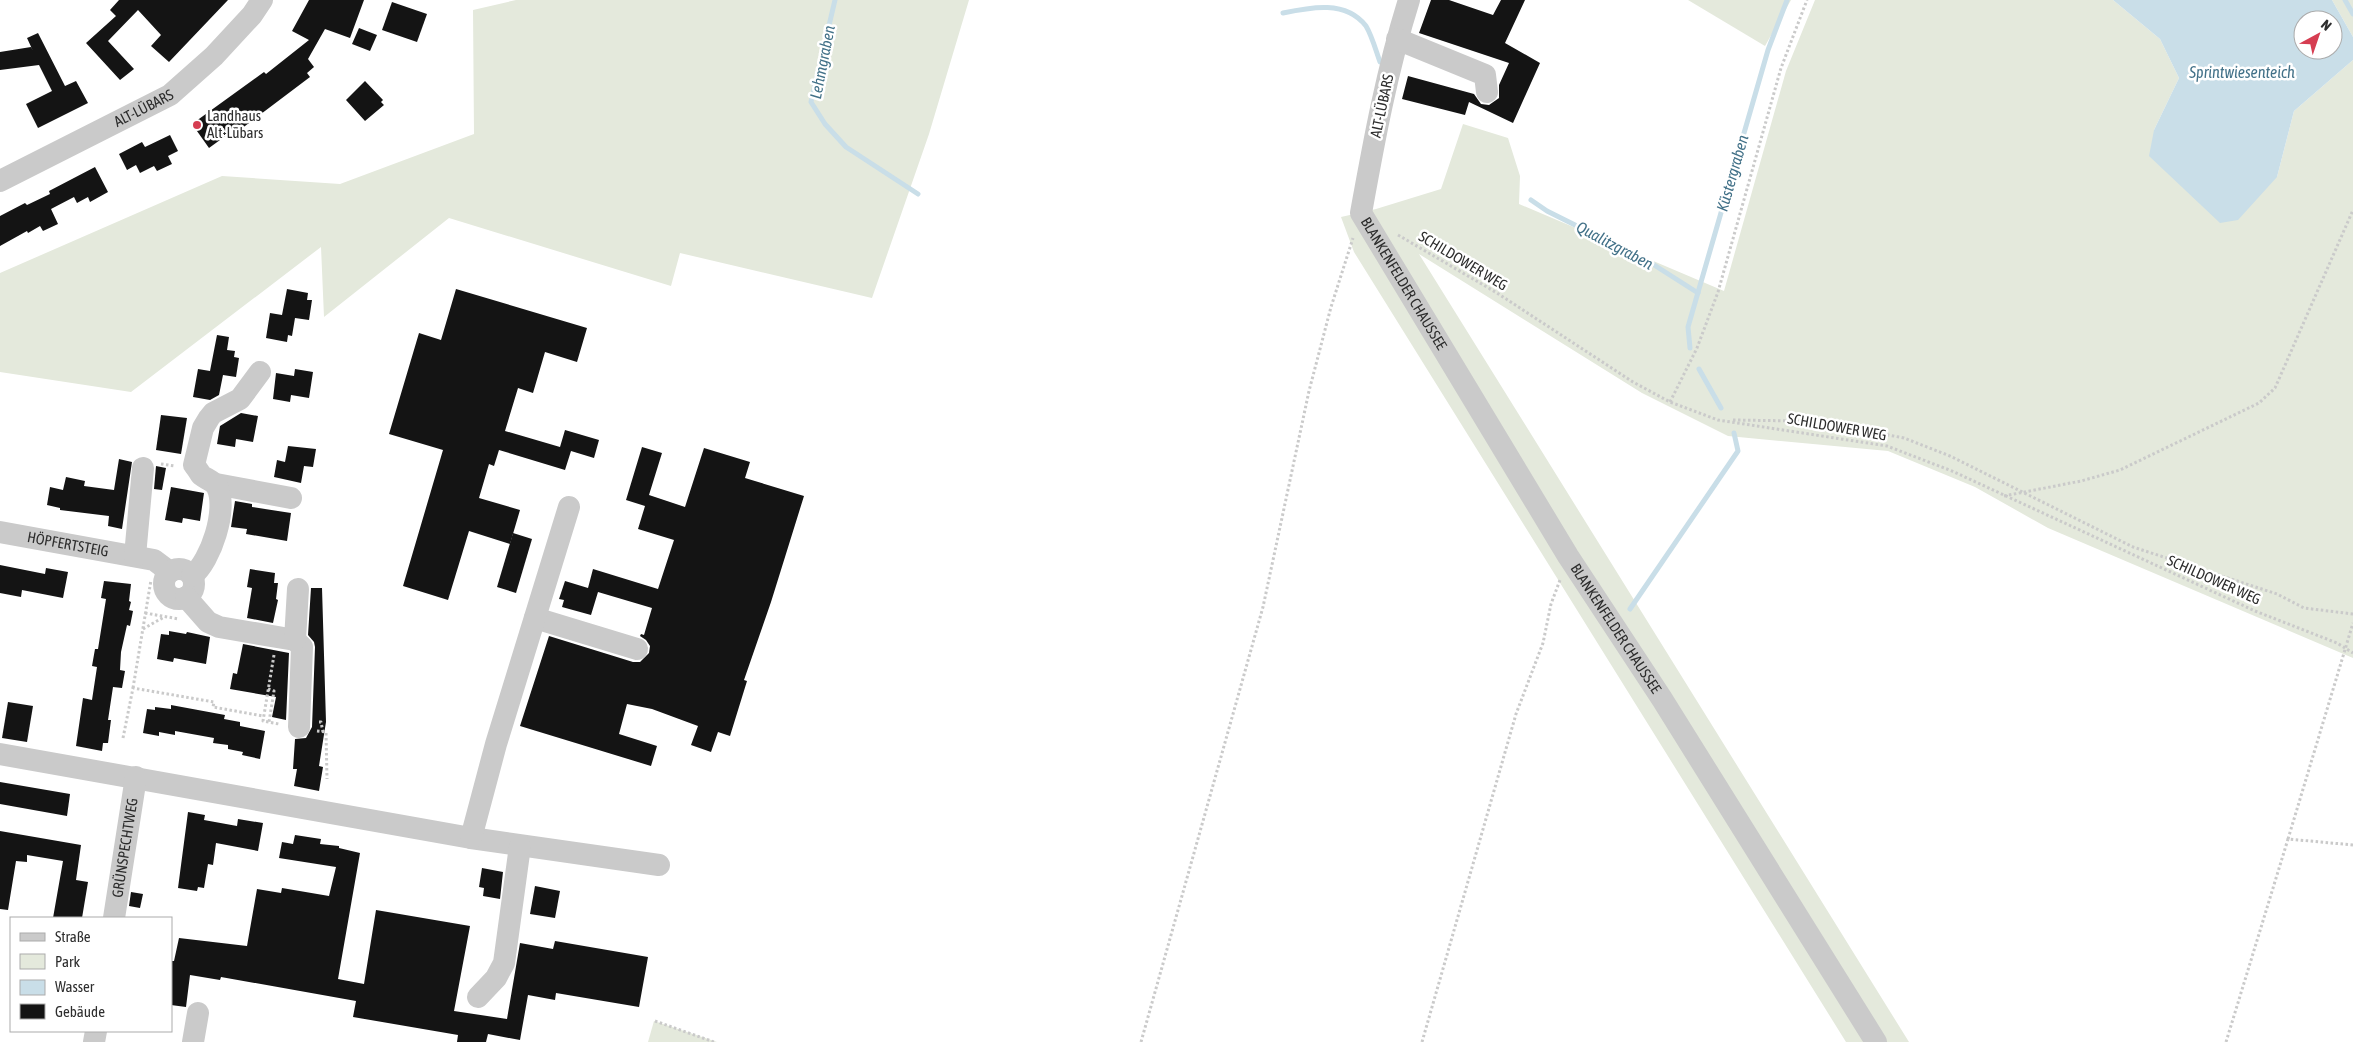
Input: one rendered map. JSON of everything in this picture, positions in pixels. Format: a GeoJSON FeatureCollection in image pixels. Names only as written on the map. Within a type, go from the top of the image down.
{"type":"FeatureCollection","features":[{"type":"Feature","properties":{"kind":"street","name":"ALT-LÜBARS"},"geometry":{"type":"LineString","coordinates":[[0,181],[170,95],[214,56],[252,15],[262,0]]}},
{"type":"Feature","properties":{"kind":"street","name":"ALT-LÜBARS"},"geometry":{"type":"LineString","coordinates":[[1361,213],[1377,123],[1397,39],[1409,0]]}},
{"type":"Feature","properties":{"kind":"street"},"geometry":{"type":"LineString","coordinates":[[1397,39],[1485,74],[1487,92]]}},
{"type":"Feature","properties":{"kind":"street","name":"BLANKENFELDER CHAUSSEE"},"geometry":{"type":"LineString","coordinates":[[1361,213],[1568,556],[1662,699],[1876,1042]]}},
{"type":"Feature","properties":{"kind":"street"},"geometry":{"type":"LineString","coordinates":[[260,372],[240,399],[213,413],[203,428],[194,465],[202,475],[216,484],[291,498]]}},
{"type":"Feature","properties":{"kind":"street"},"geometry":{"type":"LineString","coordinates":[[143,468],[168,572],[208,622],[219,627],[295,640],[302,647],[299,727]]}},
{"type":"Feature","properties":{"kind":"street"},"geometry":{"type":"LineString","coordinates":[[168,572],[200,570],[213,547],[221,498],[216,484]]}},
{"type":"Feature","properties":{"kind":"street"},"geometry":{"type":"LineString","coordinates":[[472,838],[496,744],[569,507]]}},
{"type":"Feature","properties":{"kind":"street","name":"HÖPFERTSTEIG"},"geometry":{"type":"LineString","coordinates":[[0,532],[168,572]]}},
{"type":"Feature","properties":{"kind":"street"},"geometry":{"type":"LineString","coordinates":[[295,640],[298,589]]}},
{"type":"Feature","properties":{"kind":"street"},"geometry":{"type":"LineString","coordinates":[[534,618],[637,649]]}},
{"type":"Feature","properties":{"kind":"street"},"geometry":{"type":"LineString","coordinates":[[0,754],[472,838],[659,865]]}},
{"type":"Feature","properties":{"kind":"street","name":"GRÜNSPECHTWEG"},"geometry":{"type":"LineString","coordinates":[[114,917],[136,777]]}},
{"type":"Feature","properties":{"kind":"street"},"geometry":{"type":"LineString","coordinates":[[478,997],[496,978],[504,963],[520,846]]}},
{"type":"Feature","properties":{"kind":"street"},"geometry":{"type":"LineString","coordinates":[[197,1041],[198,1013]]}},
{"type":"Feature","properties":{"kind":"path"},"geometry":{"type":"LineString","coordinates":[[1670,402],[1697,348],[1718,292],[1781,68],[1807,0]]}},
{"type":"Feature","properties":{"kind":"path"},"geometry":{"type":"LineString","coordinates":[[2003,496],[2081,481],[2120,470],[2259,403],[2274,388],[2353,210]]}},
{"type":"Feature","properties":{"kind":"path"},"geometry":{"type":"LineString","coordinates":[[1141,1042],[1263,607],[1309,391],[1331,306],[1361,213]]}},
{"type":"Feature","properties":{"kind":"path","name":"SCHILDOWER WEG"},"geometry":{"type":"LineString","coordinates":[[1395,233],[1497,293],[1633,382],[1670,402],[1718,420],[1887,446],[1952,471],[2255,611],[2346,648],[2353,653]]}},
{"type":"Feature","properties":{"kind":"path"},"geometry":{"type":"LineString","coordinates":[[1718,420],[1799,421],[1846,427],[1904,438],[1950,456],[2133,546],[2277,594],[2304,608],[2353,614]]}},
{"type":"Feature","properties":{"kind":"path"},"geometry":{"type":"LineString","coordinates":[[1422,1042],[1516,714],[1542,643],[1551,604],[1568,556]]}},
{"type":"Feature","properties":{"kind":"path"},"geometry":{"type":"LineString","coordinates":[[124,738],[143,629],[168,572]]}},
{"type":"Feature","properties":{"kind":"path"},"geometry":{"type":"LineString","coordinates":[[143,629],[165,616]]}},
{"type":"Feature","properties":{"kind":"path"},"geometry":{"type":"LineString","coordinates":[[2226,1042],[2353,623]]}},
{"type":"Feature","properties":{"kind":"path"},"geometry":{"type":"LineString","coordinates":[[133,688],[214,702],[213,706],[264,716],[267,697]]}},
{"type":"Feature","properties":{"kind":"path"},"geometry":{"type":"LineString","coordinates":[[268,689],[274,691],[269,722]]}},
{"type":"Feature","properties":{"kind":"path"},"geometry":{"type":"LineString","coordinates":[[321,722],[323,732]]}},
{"type":"Feature","properties":{"kind":"path"},"geometry":{"type":"LineString","coordinates":[[2288,839],[2353,845]]}},
{"type":"Feature","properties":{"kind":"path"},"geometry":{"type":"LineString","coordinates":[[655,1021],[714,1042]]}},
{"type":"Feature","properties":{"kind":"green space"},"geometry":{"type":"Polygon","coordinates":[[[516,0],[969,0],[929,134],[872,298],[680,253],[671,286],[449,218],[324,317],[321,247],[131,392],[0,372],[0,273],[222,176],[340,184],[474,134],[473,10],[516,0]]]}},
{"type":"Feature","properties":{"kind":"green space"},"geometry":{"type":"Polygon","coordinates":[[[1688,0],[1791,0],[1765,46],[1688,0]]]}},
{"type":"Feature","properties":{"kind":"green space"},"geometry":{"type":"Polygon","coordinates":[[[1815,0],[2113,0],[2160,39],[2179,78],[2154,130],[2277,177],[2294,111],[2353,60],[2353,658],[2048,528],[1975,487],[1888,451],[1728,436],[1642,393],[1419,254],[1909,1042],[1846,1042],[1354,252],[1341,217],[1376,209],[1441,189],[1463,124],[1508,138],[1520,176],[1519,204],[1724,291],[1786,71],[1815,0]]]}},
{"type":"Feature","properties":{"kind":"green space"},"geometry":{"type":"Polygon","coordinates":[[[2332,0],[2353,0],[2353,37],[2343,19],[2343,10],[2338,10],[2332,0]]]}},
{"type":"Feature","properties":{"kind":"green space"},"geometry":{"type":"Polygon","coordinates":[[[654,1021],[717,1042],[648,1042],[654,1021]]]}},
{"type":"Feature","properties":{"kind":"water","name":"Sprintwiesenteich"},"geometry":{"type":"Polygon","coordinates":[[[2113,0],[2332,0],[2338,10],[2293,10],[2293,60],[2343,60],[2343,19],[2353,37],[2353,60],[2294,111],[2277,177],[2238,220],[2220,223],[2149,156],[2154,130],[2179,78],[2160,39],[2113,0]]]}},
{"type":"Feature","properties":{"kind":"building"},"geometry":{"type":"Polygon","coordinates":[[[119,0],[228,0],[169,62],[151,46],[161,35],[138,10],[108,41],[134,69],[120,80],[86,43],[116,16],[110,10],[119,0]]]}},
{"type":"Feature","properties":{"kind":"building"},"geometry":{"type":"Polygon","coordinates":[[[309,0],[364,0],[350,38],[325,29],[308,59],[314,67],[307,73],[310,77],[233,135],[231,132],[209,148],[192,124],[264,72],[266,74],[309,40],[292,31],[309,0]]]}},
{"type":"Feature","properties":{"kind":"building"},"geometry":{"type":"Polygon","coordinates":[[[1431,0],[1449,0],[1493,15],[1501,0],[1525,0],[1505,43],[1540,63],[1513,123],[1469,102],[1465,115],[1402,99],[1408,76],[1474,94],[1481,104],[1489,105],[1499,98],[1499,85],[1509,63],[1419,33],[1431,0]]]}},
{"type":"Feature","properties":{"kind":"building"},"geometry":{"type":"Polygon","coordinates":[[[392,2],[427,14],[417,42],[382,30],[392,2]]]}},
{"type":"Feature","properties":{"kind":"building"},"geometry":{"type":"Polygon","coordinates":[[[359,28],[377,35],[370,51],[352,44],[359,28]]]}},
{"type":"Feature","properties":{"kind":"building"},"geometry":{"type":"Polygon","coordinates":[[[38,33],[65,86],[76,81],[88,103],[38,128],[26,104],[52,91],[39,65],[0,70],[0,52],[31,47],[33,51],[27,38],[38,33]]]}},
{"type":"Feature","properties":{"kind":"building"},"geometry":{"type":"Polygon","coordinates":[[[365,81],[383,100],[381,102],[384,105],[365,121],[346,100],[365,81]]]}},
{"type":"Feature","properties":{"kind":"building"},"geometry":{"type":"Polygon","coordinates":[[[170,135],[178,151],[168,156],[172,164],[157,171],[154,166],[140,173],[136,165],[127,170],[119,154],[142,142],[145,147],[170,135]]]}},
{"type":"Feature","properties":{"kind":"building"},"geometry":{"type":"Polygon","coordinates":[[[95,167],[108,192],[90,202],[88,197],[77,203],[74,197],[51,209],[58,224],[43,231],[40,226],[0,246],[0,216],[25,203],[27,205],[50,194],[49,191],[95,167]]]}},
{"type":"Feature","properties":{"kind":"building"},"geometry":{"type":"Polygon","coordinates":[[[287,289],[308,293],[307,300],[312,300],[309,320],[295,318],[292,336],[288,335],[287,342],[266,338],[270,313],[282,315],[287,289]]]}},
{"type":"Feature","properties":{"kind":"building"},"geometry":{"type":"Polygon","coordinates":[[[456,289],[587,328],[577,362],[545,352],[533,393],[518,388],[505,431],[560,447],[565,430],[599,440],[594,458],[571,451],[565,470],[499,450],[494,466],[489,464],[479,498],[520,510],[510,544],[469,531],[448,600],[403,586],[443,450],[389,434],[419,333],[441,340],[456,289]]]}},
{"type":"Feature","properties":{"kind":"building"},"geometry":{"type":"Polygon","coordinates":[[[217,335],[229,337],[227,350],[235,351],[234,357],[239,358],[236,377],[223,375],[219,395],[210,400],[193,397],[198,369],[210,371],[217,335]]]}},
{"type":"Feature","properties":{"kind":"building"},"geometry":{"type":"Polygon","coordinates":[[[295,369],[313,372],[309,398],[291,395],[290,402],[273,399],[276,373],[294,376],[295,369]]]}},
{"type":"Feature","properties":{"kind":"building"},"geometry":{"type":"Polygon","coordinates":[[[241,413],[258,416],[253,442],[236,439],[235,447],[217,444],[220,426],[241,413]]]}},
{"type":"Feature","properties":{"kind":"building"},"geometry":{"type":"Polygon","coordinates":[[[161,415],[187,418],[181,454],[156,450],[161,415]]]}},
{"type":"Feature","properties":{"kind":"building"},"geometry":{"type":"Polygon","coordinates":[[[288,446],[316,449],[313,467],[304,466],[301,483],[274,477],[277,460],[285,462],[288,446]]]}},
{"type":"Feature","properties":{"kind":"building"},"geometry":{"type":"Polygon","coordinates":[[[642,447],[662,453],[649,495],[685,507],[704,448],[750,462],[745,478],[804,496],[744,680],[747,681],[730,736],[718,732],[711,752],[691,745],[698,726],[652,709],[627,704],[619,734],[657,746],[651,766],[520,726],[549,636],[633,662],[640,662],[649,653],[650,646],[640,636],[641,634],[644,635],[652,608],[598,592],[591,615],[562,607],[564,600],[559,599],[565,581],[588,588],[593,569],[658,589],[674,540],[638,529],[645,506],[626,500],[642,447]]]}},
{"type":"Feature","properties":{"kind":"building"},"geometry":{"type":"Polygon","coordinates":[[[119,459],[132,462],[122,529],[108,526],[109,516],[60,510],[60,508],[47,505],[50,487],[63,490],[66,477],[85,481],[84,486],[114,490],[119,459]]]}},
{"type":"Feature","properties":{"kind":"building"},"geometry":{"type":"Polygon","coordinates":[[[156,466],[166,468],[162,490],[154,489],[156,466]]]}},
{"type":"Feature","properties":{"kind":"building"},"geometry":{"type":"Polygon","coordinates":[[[171,487],[204,493],[200,521],[183,518],[182,523],[165,520],[171,487]]]}},
{"type":"Feature","properties":{"kind":"building"},"geometry":{"type":"Polygon","coordinates":[[[235,501],[252,504],[252,507],[291,513],[287,541],[246,534],[247,529],[231,527],[235,501]]]}},
{"type":"Feature","properties":{"kind":"building"},"geometry":{"type":"Polygon","coordinates":[[[513,533],[532,539],[516,593],[497,587],[513,533]]]}},
{"type":"Feature","properties":{"kind":"building"},"geometry":{"type":"Polygon","coordinates":[[[0,565],[45,574],[46,568],[68,572],[63,598],[22,590],[21,597],[0,593],[0,565]]]}},
{"type":"Feature","properties":{"kind":"building"},"geometry":{"type":"Polygon","coordinates":[[[250,569],[275,573],[274,583],[278,583],[276,599],[278,600],[273,623],[247,618],[252,588],[247,587],[250,569]]]}},
{"type":"Feature","properties":{"kind":"building"},"geometry":{"type":"Polygon","coordinates":[[[104,581],[131,584],[129,610],[133,611],[130,626],[127,625],[121,652],[120,670],[125,671],[122,688],[113,687],[108,720],[111,720],[108,743],[103,743],[102,751],[76,746],[83,698],[92,700],[97,667],[92,666],[95,649],[98,649],[106,599],[101,598],[104,581]]]}},
{"type":"Feature","properties":{"kind":"building"},"geometry":{"type":"Polygon","coordinates":[[[311,588],[322,588],[326,722],[319,766],[323,767],[319,791],[294,786],[297,769],[293,769],[295,739],[306,738],[312,727],[315,647],[314,642],[308,635],[311,588]]]}},
{"type":"Feature","properties":{"kind":"building"},"geometry":{"type":"Polygon","coordinates":[[[169,631],[186,634],[187,632],[210,637],[206,664],[174,658],[173,662],[157,659],[161,634],[169,635],[169,631]]]}},
{"type":"Feature","properties":{"kind":"building"},"geometry":{"type":"Polygon","coordinates":[[[243,644],[289,653],[286,720],[272,717],[276,697],[230,689],[233,673],[237,674],[243,644]]]}},
{"type":"Feature","properties":{"kind":"building"},"geometry":{"type":"Polygon","coordinates":[[[8,702],[33,706],[27,742],[2,738],[8,702]]]}},
{"type":"Feature","properties":{"kind":"building"},"geometry":{"type":"Polygon","coordinates":[[[171,705],[225,715],[224,719],[240,722],[240,726],[265,731],[260,759],[242,755],[243,752],[228,749],[228,745],[213,743],[214,738],[175,731],[175,735],[159,732],[159,736],[143,733],[147,709],[155,710],[155,707],[171,709],[171,705]]]}},
{"type":"Feature","properties":{"kind":"building"},"geometry":{"type":"Polygon","coordinates":[[[0,782],[70,794],[67,816],[0,804],[0,782]]]}},
{"type":"Feature","properties":{"kind":"building"},"geometry":{"type":"Polygon","coordinates":[[[188,812],[205,815],[204,820],[237,826],[238,819],[263,823],[258,851],[216,843],[213,865],[208,864],[204,888],[198,887],[197,891],[178,888],[188,812]]]}},
{"type":"Feature","properties":{"kind":"building"},"geometry":{"type":"Polygon","coordinates":[[[0,831],[81,845],[76,880],[88,882],[82,917],[53,917],[63,861],[27,855],[27,862],[16,861],[8,910],[0,909],[0,831]]]}},
{"type":"Feature","properties":{"kind":"building"},"geometry":{"type":"Polygon","coordinates":[[[295,835],[321,839],[320,844],[339,846],[339,848],[360,853],[338,979],[364,984],[376,910],[470,926],[454,1011],[507,1019],[520,943],[553,949],[555,941],[648,957],[639,1007],[556,993],[555,1000],[528,995],[520,1040],[488,1034],[486,1042],[457,1042],[458,1035],[353,1017],[356,1001],[221,977],[220,980],[190,975],[186,1007],[172,1005],[172,961],[174,961],[179,938],[247,946],[257,889],[281,893],[282,888],[329,896],[336,867],[279,858],[282,842],[293,844],[295,835]]]}},
{"type":"Feature","properties":{"kind":"building"},"geometry":{"type":"Polygon","coordinates":[[[482,868],[503,872],[500,899],[483,896],[484,888],[479,887],[482,868]]]}},
{"type":"Feature","properties":{"kind":"building"},"geometry":{"type":"Polygon","coordinates":[[[535,886],[560,891],[555,918],[530,914],[535,886]]]}},
{"type":"Feature","properties":{"kind":"building"},"geometry":{"type":"Polygon","coordinates":[[[131,892],[143,894],[140,908],[129,906],[131,892]]]}},
{"type":"Feature","properties":{"kind":"waterway","name":"Lehmgraben"},"geometry":{"type":"LineString","coordinates":[[835,0],[811,102],[825,124],[846,147],[918,194]]}},
{"type":"Feature","properties":{"kind":"waterway","name":"Küstergraben"},"geometry":{"type":"LineString","coordinates":[[1690,348],[1688,327],[1768,50],[1787,0]]}},
{"type":"Feature","properties":{"kind":"waterway"},"geometry":{"type":"LineString","coordinates":[[2345,0],[2353,14]]}},
{"type":"Feature","properties":{"kind":"waterway","name":"Qualitzgraben"},"geometry":{"type":"LineString","coordinates":[[1283,13],[1316,8],[1338,9],[1349,12],[1366,26],[1380,62]]}},
{"type":"Feature","properties":{"kind":"waterway","name":"Qualitzgraben"},"geometry":{"type":"LineString","coordinates":[[1531,200],[1547,211],[1651,263],[1698,293]]}},
{"type":"Feature","properties":{"kind":"waterway","name":"Küstergraben"},"geometry":{"type":"LineString","coordinates":[[1699,369],[1721,408]]}},
{"type":"Feature","properties":{"kind":"waterway","name":"Küstergraben"},"geometry":{"type":"LineString","coordinates":[[1630,609],[1738,451],[1734,433]]}},
{"type":"Feature","properties":{"kind":"place","name":"Landhaus Alt-Lübars"},"geometry":{"type":"Point","coordinates":[197,125]}}]}
